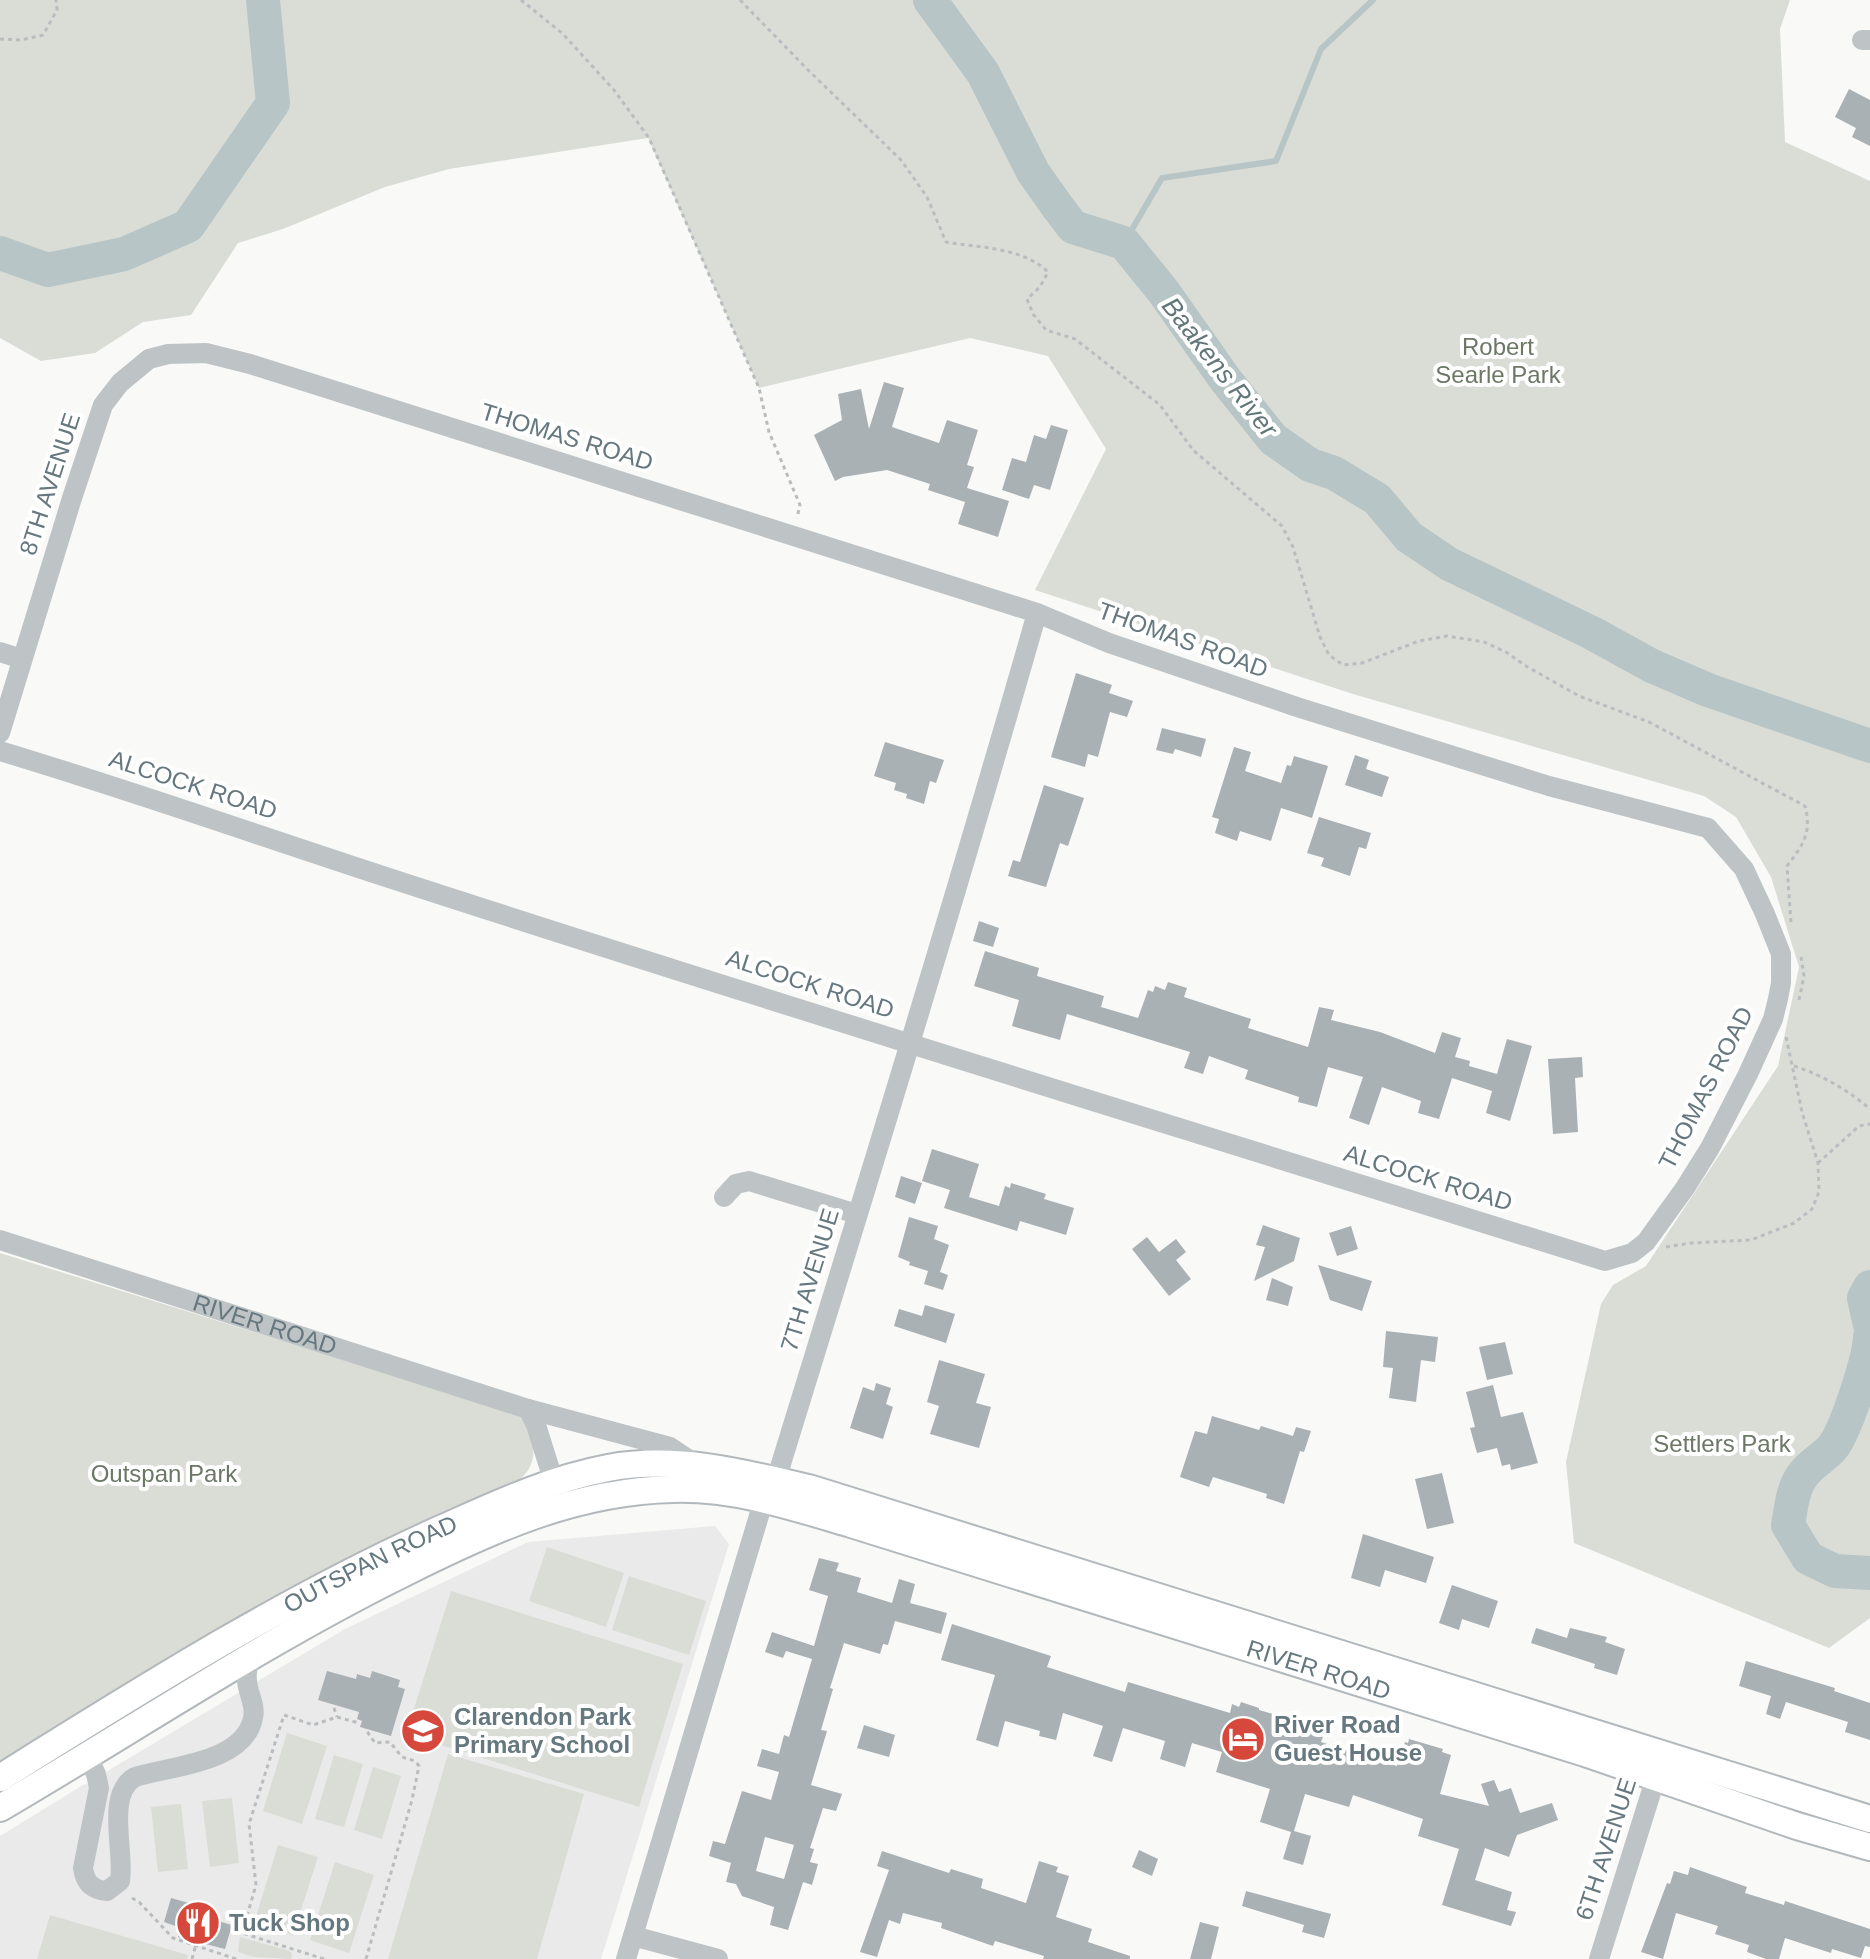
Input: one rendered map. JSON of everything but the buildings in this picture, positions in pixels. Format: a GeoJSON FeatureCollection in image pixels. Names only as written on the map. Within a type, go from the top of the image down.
{"type":"FeatureCollection","features":[{"type":"Feature","properties":{"kind":"main road","name":"OUTSPAN ROAD"},"geometry":{"type":"LineString","coordinates":[[0,1778],[281,1608],[389,1552],[557,1493],[609,1468],[652,1464],[697,1465],[770,1490]]}},
{"type":"Feature","properties":{"kind":"main road","name":"OUTSPAN ROAD"},"geometry":{"type":"LineString","coordinates":[[0,1808],[249,1656],[339,1605],[510,1523],[557,1493],[600,1496],[675,1488],[770,1490]]}},
{"type":"Feature","properties":{"kind":"main road","name":"RIVER ROAD"},"geometry":{"type":"LineString","coordinates":[[770,1490],[1080,1583],[1659,1766],[1870,1819]]}},
{"type":"Feature","properties":{"kind":"main road","name":"RIVER ROAD"},"geometry":{"type":"LineString","coordinates":[[1659,1766],[1797,1826],[1870,1847]]}},
{"type":"Feature","properties":{"kind":"main road"},"geometry":{"type":"LineString","coordinates":[[1797,1826],[1804,1800]]}},
{"type":"Feature","properties":{"kind":"street","name":"THOMAS ROAD"},"geometry":{"type":"LineString","coordinates":[[149,359],[168,354],[206,353],[250,364],[1037,613],[1124,648],[1297,707],[1549,786],[1708,828],[1744,869],[1781,954],[1781,983],[1773,1019],[1710,1148],[1656,1232],[1638,1249],[1605,1261]]}},
{"type":"Feature","properties":{"kind":"street","name":"8TH AVENUE"},"geometry":{"type":"LineString","coordinates":[[0,733],[103,405],[120,383],[149,359]]}},
{"type":"Feature","properties":{"kind":"street","name":"7TH AVENUE"},"geometry":{"type":"LineString","coordinates":[[626,1959],[910,1043],[1037,613]]}},
{"type":"Feature","properties":{"kind":"street"},"geometry":{"type":"LineString","coordinates":[[0,652],[22,659]]}},
{"type":"Feature","properties":{"kind":"street","name":"ALCOCK ROAD"},"geometry":{"type":"LineString","coordinates":[[0,751],[143,794],[386,877],[1605,1261]]}},
{"type":"Feature","properties":{"kind":"street"},"geometry":{"type":"LineString","coordinates":[[724,1197],[736,1184],[749,1181],[857,1214]]}},
{"type":"Feature","properties":{"kind":"street","name":"RIVER ROAD"},"geometry":{"type":"LineString","coordinates":[[0,1240],[528,1409],[670,1447],[697,1465]]}},
{"type":"Feature","properties":{"kind":"street"},"geometry":{"type":"LineString","coordinates":[[528,1409],[557,1493]]}},
{"type":"Feature","properties":{"kind":"street"},"geometry":{"type":"LineString","coordinates":[[87,1755],[99,1788],[83,1868],[84,1878],[90,1885],[107,1891],[120,1881],[122,1870],[118,1814],[127,1781],[216,1757],[242,1739],[253,1718],[247,1683],[249,1656]]}},
{"type":"Feature","properties":{"kind":"street","name":"6TH AVENUE"},"geometry":{"type":"LineString","coordinates":[[1599,1959],[1659,1766]]}},
{"type":"Feature","properties":{"kind":"street"},"geometry":{"type":"LineString","coordinates":[[633,1936],[718,1959]]}},
{"type":"Feature","properties":{"kind":"path"},"geometry":{"type":"LineString","coordinates":[[0,39],[21,40],[43,35],[57,10],[56,0]]}},
{"type":"Feature","properties":{"kind":"path"},"geometry":{"type":"LineString","coordinates":[[521,0],[562,33],[614,90],[649,138],[759,388],[769,432],[800,505],[793,537]]}},
{"type":"Feature","properties":{"kind":"path"},"geometry":{"type":"LineString","coordinates":[[740,0],[901,160],[927,197],[946,242],[1008,252],[1036,261],[1048,272],[1040,287],[1027,299],[1033,314],[1046,330],[1075,339],[1160,405],[1193,450],[1282,526],[1293,547],[1320,637],[1329,655],[1343,665],[1362,663],[1419,641],[1447,636],[1484,642],[1579,696],[1649,722],[1805,806],[1808,818],[1804,845],[1787,866],[1791,926]]}},
{"type":"Feature","properties":{"kind":"path"},"geometry":{"type":"LineString","coordinates":[[1638,1249],[1751,1240],[1794,1223],[1812,1209],[1819,1192],[1818,1163],[1802,1112],[1794,1066],[1812,1072],[1855,1096],[1870,1109]]}},
{"type":"Feature","properties":{"kind":"path"},"geometry":{"type":"LineString","coordinates":[[1818,1163],[1859,1126],[1870,1124]]}},
{"type":"Feature","properties":{"kind":"path"},"geometry":{"type":"LineString","coordinates":[[334,1708],[337,1717]]}},
{"type":"Feature","properties":{"kind":"path"},"geometry":{"type":"LineString","coordinates":[[324,1959],[242,1933],[256,1885],[249,1824],[284,1715],[317,1725],[337,1717],[359,1723]]}},
{"type":"Feature","properties":{"kind":"path"},"geometry":{"type":"LineString","coordinates":[[366,1730],[375,1743],[390,1742],[402,1757],[415,1761],[419,1766],[366,1959]]}},
{"type":"Feature","properties":{"kind":"path"},"geometry":{"type":"LineString","coordinates":[[116,1886],[139,1902],[173,1938],[236,1959]]}},
{"type":"Feature","properties":{"kind":"path"},"geometry":{"type":"LineString","coordinates":[[192,1959],[196,1945]]}},
{"type":"Feature","properties":{"kind":"path"},"geometry":{"type":"LineString","coordinates":[[297,1959],[299,1952]]}},
{"type":"Feature","properties":{"kind":"shaded area","name":"Clarendon Park Primary School"},"geometry":{"type":"Polygon","coordinates":[[[715,1526],[729,1544],[601,1959],[0,1959],[0,1836],[83,1785],[93,1783],[109,1770],[345,1629],[528,1542],[715,1526]]]}},
{"type":"Feature","properties":{"kind":"green space","name":"Robert Searle Park"},"geometry":{"type":"Polygon","coordinates":[[[0,0],[1790,0],[1780,29],[1785,142],[1870,181],[1870,1618],[1829,1648],[1574,1543],[1566,1462],[1601,1304],[1613,1285],[1646,1266],[1778,1066],[1799,967],[1771,877],[1736,817],[1704,796],[1353,694],[1035,590],[1106,449],[1048,356],[970,338],[759,388],[648,138],[449,169],[385,187],[283,229],[238,243],[191,315],[143,322],[95,353],[41,361],[0,338],[0,0]]]}},
{"type":"Feature","properties":{"kind":"green space","name":"Outspan Park"},"geometry":{"type":"Polygon","coordinates":[[[0,1253],[517,1414],[531,1436],[531,1463],[521,1478],[509,1486],[424,1521],[311,1579],[176,1656],[0,1764],[0,1253]]]}},
{"type":"Feature","properties":{"kind":"green space"},"geometry":{"type":"Polygon","coordinates":[[[547,1547],[624,1573],[606,1627],[529,1601],[547,1547]]]}},
{"type":"Feature","properties":{"kind":"green space"},"geometry":{"type":"Polygon","coordinates":[[[629,1576],[706,1601],[689,1655],[612,1630],[629,1576]]]}},
{"type":"Feature","properties":{"kind":"green space"},"geometry":{"type":"Polygon","coordinates":[[[451,1591],[683,1664],[639,1807],[406,1734],[451,1591]]]}},
{"type":"Feature","properties":{"kind":"green space"},"geometry":{"type":"Polygon","coordinates":[[[287,1733],[327,1746],[302,1824],[263,1811],[287,1733]]]}},
{"type":"Feature","properties":{"kind":"green space"},"geometry":{"type":"Polygon","coordinates":[[[448,1754],[584,1794],[537,1959],[388,1959],[448,1754]]]}},
{"type":"Feature","properties":{"kind":"green space"},"geometry":{"type":"Polygon","coordinates":[[[334,1755],[363,1764],[344,1827],[315,1819],[334,1755]]]}},
{"type":"Feature","properties":{"kind":"green space"},"geometry":{"type":"Polygon","coordinates":[[[373,1767],[401,1776],[382,1839],[354,1830],[373,1767]]]}},
{"type":"Feature","properties":{"kind":"green space"},"geometry":{"type":"Polygon","coordinates":[[[232,1798],[239,1863],[210,1867],[202,1801],[232,1798]]]}},
{"type":"Feature","properties":{"kind":"green space"},"geometry":{"type":"Polygon","coordinates":[[[181,1804],[188,1869],[158,1872],[151,1807],[181,1804]]]}},
{"type":"Feature","properties":{"kind":"green space"},"geometry":{"type":"Polygon","coordinates":[[[278,1845],[318,1857],[293,1935],[254,1923],[278,1845]]]}},
{"type":"Feature","properties":{"kind":"green space"},"geometry":{"type":"Polygon","coordinates":[[[335,1862],[374,1875],[349,1953],[310,1940],[335,1862]]]}},
{"type":"Feature","properties":{"kind":"green space"},"geometry":{"type":"Polygon","coordinates":[[[50,1915],[188,1955],[187,1959],[37,1959],[50,1915]]]}},
{"type":"Feature","properties":{"kind":"green space"},"geometry":{"type":"Polygon","coordinates":[[[240,1937],[290,1951],[291,1959],[254,1957],[238,1952],[240,1937]]]}},
{"type":"Feature","properties":{"kind":"waterway","name":"Baakens River"},"geometry":{"type":"LineString","coordinates":[[0,253],[48,270],[124,254],[188,226],[273,103],[263,0]]}},
{"type":"Feature","properties":{"kind":"waterway","name":"Baakens River"},"geometry":{"type":"LineString","coordinates":[[930,0],[983,73],[1033,172],[1073,227],[1124,243],[1273,439],[1310,465],[1334,473],[1377,499],[1409,537],[1449,564],[1592,633],[1652,666],[1708,690],[1870,746]]}},
{"type":"Feature","properties":{"kind":"waterway"},"geometry":{"type":"LineString","coordinates":[[1124,243],[1162,178],[1276,161],[1321,49],[1373,0]]}},
{"type":"Feature","properties":{"kind":"waterway","name":"Baakens River"},"geometry":{"type":"LineString","coordinates":[[1870,1287],[1864,1298],[1870,1325]]}},
{"type":"Feature","properties":{"kind":"waterway","name":"Baakens River"},"geometry":{"type":"LineString","coordinates":[[1870,1337],[1861,1377],[1844,1427],[1832,1448],[1803,1474],[1794,1495],[1788,1525],[1808,1558],[1835,1571],[1870,1573]]}},
{"type":"Feature","properties":{"kind":"place","name":"Clarendon Park Primary School"},"geometry":{"type":"Point","coordinates":[423,1731]}},
{"type":"Feature","properties":{"kind":"place","name":"River Road Guest House"},"geometry":{"type":"Point","coordinates":[1243,1739]}},
{"type":"Feature","properties":{"kind":"place","name":"Tuck Shop"},"geometry":{"type":"Point","coordinates":[198,1923]}},
{"type":"Feature","properties":{"kind":"park label","name":"Settlers Park"},"geometry":{"type":"Point","coordinates":[1722,1444]}}]}
